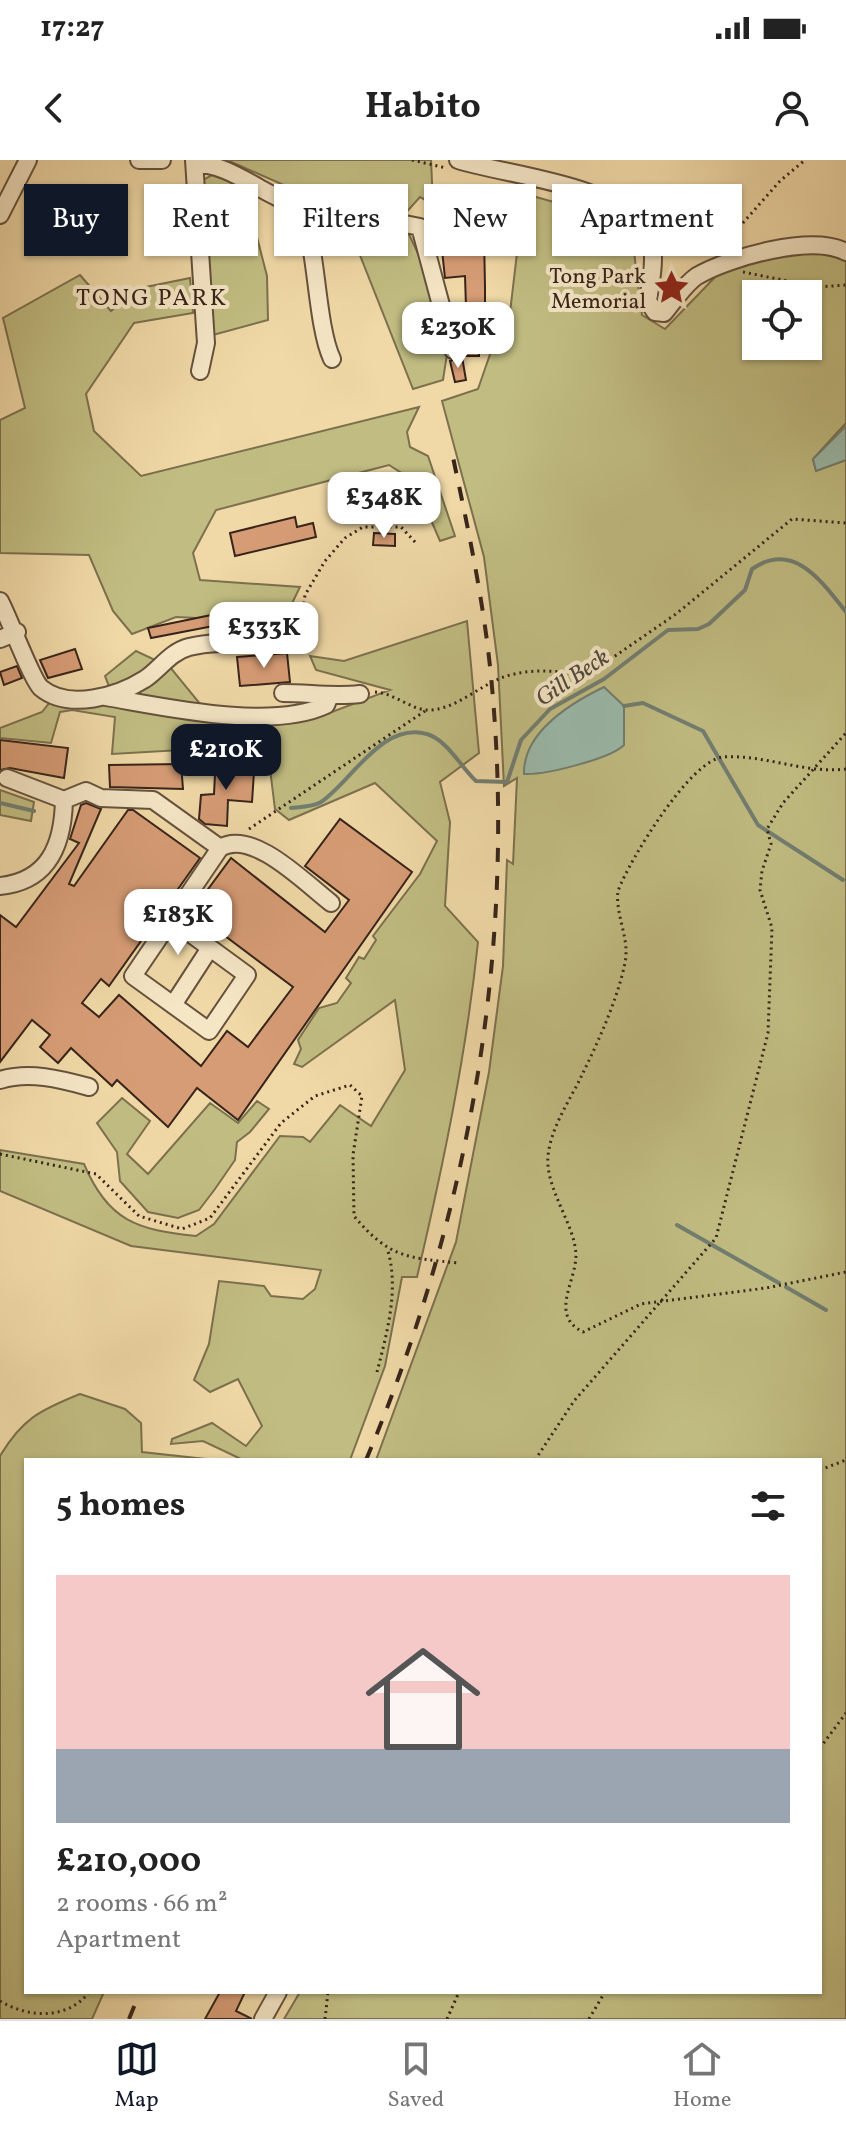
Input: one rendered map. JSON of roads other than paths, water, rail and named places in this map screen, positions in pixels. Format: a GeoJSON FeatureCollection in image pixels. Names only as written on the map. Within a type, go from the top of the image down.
{"type":"FeatureCollection","features":[{"type":"Feature","properties":{"kind":"street"},"geometry":{"type":"LineString","coordinates":[[0,215],[28,160]]}},
{"type":"Feature","properties":{"kind":"street"},"geometry":{"type":"LineString","coordinates":[[139,160],[162,160]]}},
{"type":"Feature","properties":{"kind":"street"},"geometry":{"type":"LineString","coordinates":[[458,160],[607,198],[645,229],[653,259],[648,307],[655,312],[664,313],[696,277],[792,245],[815,243],[846,252]]}},
{"type":"Feature","properties":{"kind":"street"},"geometry":{"type":"LineString","coordinates":[[512,175],[524,160]]}},
{"type":"Feature","properties":{"kind":"street"},"geometry":{"type":"LineString","coordinates":[[200,371],[206,343],[195,162],[217,165],[274,195]]}},
{"type":"Feature","properties":{"kind":"street"},"geometry":{"type":"LineString","coordinates":[[408,225],[420,227],[453,350]]}},
{"type":"Feature","properties":{"kind":"street"},"geometry":{"type":"LineString","coordinates":[[314,256],[323,339],[332,359]]}},
{"type":"Feature","properties":{"kind":"street"},"geometry":{"type":"LineString","coordinates":[[0,601],[17,632],[35,680],[42,689],[67,700],[105,697],[229,717],[313,711],[326,705],[329,698]]}},
{"type":"Feature","properties":{"kind":"street"},"geometry":{"type":"LineString","coordinates":[[0,639],[17,632]]}},
{"type":"Feature","properties":{"kind":"street"},"geometry":{"type":"LineString","coordinates":[[105,697],[145,679],[169,657],[189,647],[287,642]]}},
{"type":"Feature","properties":{"kind":"street"},"geometry":{"type":"LineString","coordinates":[[283,693],[322,693],[329,698],[360,694]]}},
{"type":"Feature","properties":{"kind":"street"},"geometry":{"type":"LineString","coordinates":[[7,778],[64,800],[86,791],[101,798],[153,800],[224,845],[254,844],[331,903]]}},
{"type":"Feature","properties":{"kind":"street"},"geometry":{"type":"LineString","coordinates":[[0,886],[36,876],[56,849],[64,800]]}},
{"type":"Feature","properties":{"kind":"street"},"geometry":{"type":"LineString","coordinates":[[172,920],[247,975],[209,1031],[133,976],[224,845]]}},
{"type":"Feature","properties":{"kind":"street"},"geometry":{"type":"LineString","coordinates":[[173,1005],[210,948]]}},
{"type":"Feature","properties":{"kind":"street"},"geometry":{"type":"LineString","coordinates":[[0,1080],[15,1075],[47,1077],[89,1087]]}},
{"type":"Feature","properties":{"kind":"street"},"geometry":{"type":"LineString","coordinates":[[263,2019],[277,1994]]}},
{"type":"Feature","properties":{"kind":"waterway","name":"Gill Beck"},"geometry":{"type":"LineString","coordinates":[[291,808],[321,802],[382,745],[396,736],[411,732],[427,734],[441,742],[476,781],[507,782],[521,740],[550,709],[604,679],[668,630],[698,629],[709,624],[745,590],[752,569],[767,561],[781,559],[806,568],[846,612]]}},
{"type":"Feature","properties":{"kind":"waterway"},"geometry":{"type":"LineString","coordinates":[[624,706],[643,703],[703,731],[758,825],[843,880]]}},
{"type":"Feature","properties":{"kind":"waterway","name":"Gill Beck"},"geometry":{"type":"LineString","coordinates":[[0,803],[34,811]]}},
{"type":"Feature","properties":{"kind":"waterway"},"geometry":{"type":"LineString","coordinates":[[677,1225],[779,1283]]}},
{"type":"Feature","properties":{"kind":"waterway"},"geometry":{"type":"LineString","coordinates":[[786,1287],[826,1310]]}},
{"type":"Feature","properties":{"kind":"railway"},"geometry":{"type":"LineString","coordinates":[[367,1458],[402,1368],[433,1274],[477,1081],[490,983],[497,885],[498,786],[492,687],[470,537],[451,448]]}},
{"type":"Feature","properties":{"kind":"railway"},"geometry":{"type":"LineString","coordinates":[[129,2019],[139,1994]]}},
{"type":"Feature","properties":{"kind":"place","name":"Tong Park Memorial"},"geometry":{"type":"Point","coordinates":[672,288]}},
{"type":"Feature","properties":{"kind":"district","name":"TONG PARK"},"geometry":{"type":"Point","coordinates":[152,297]}}]}
